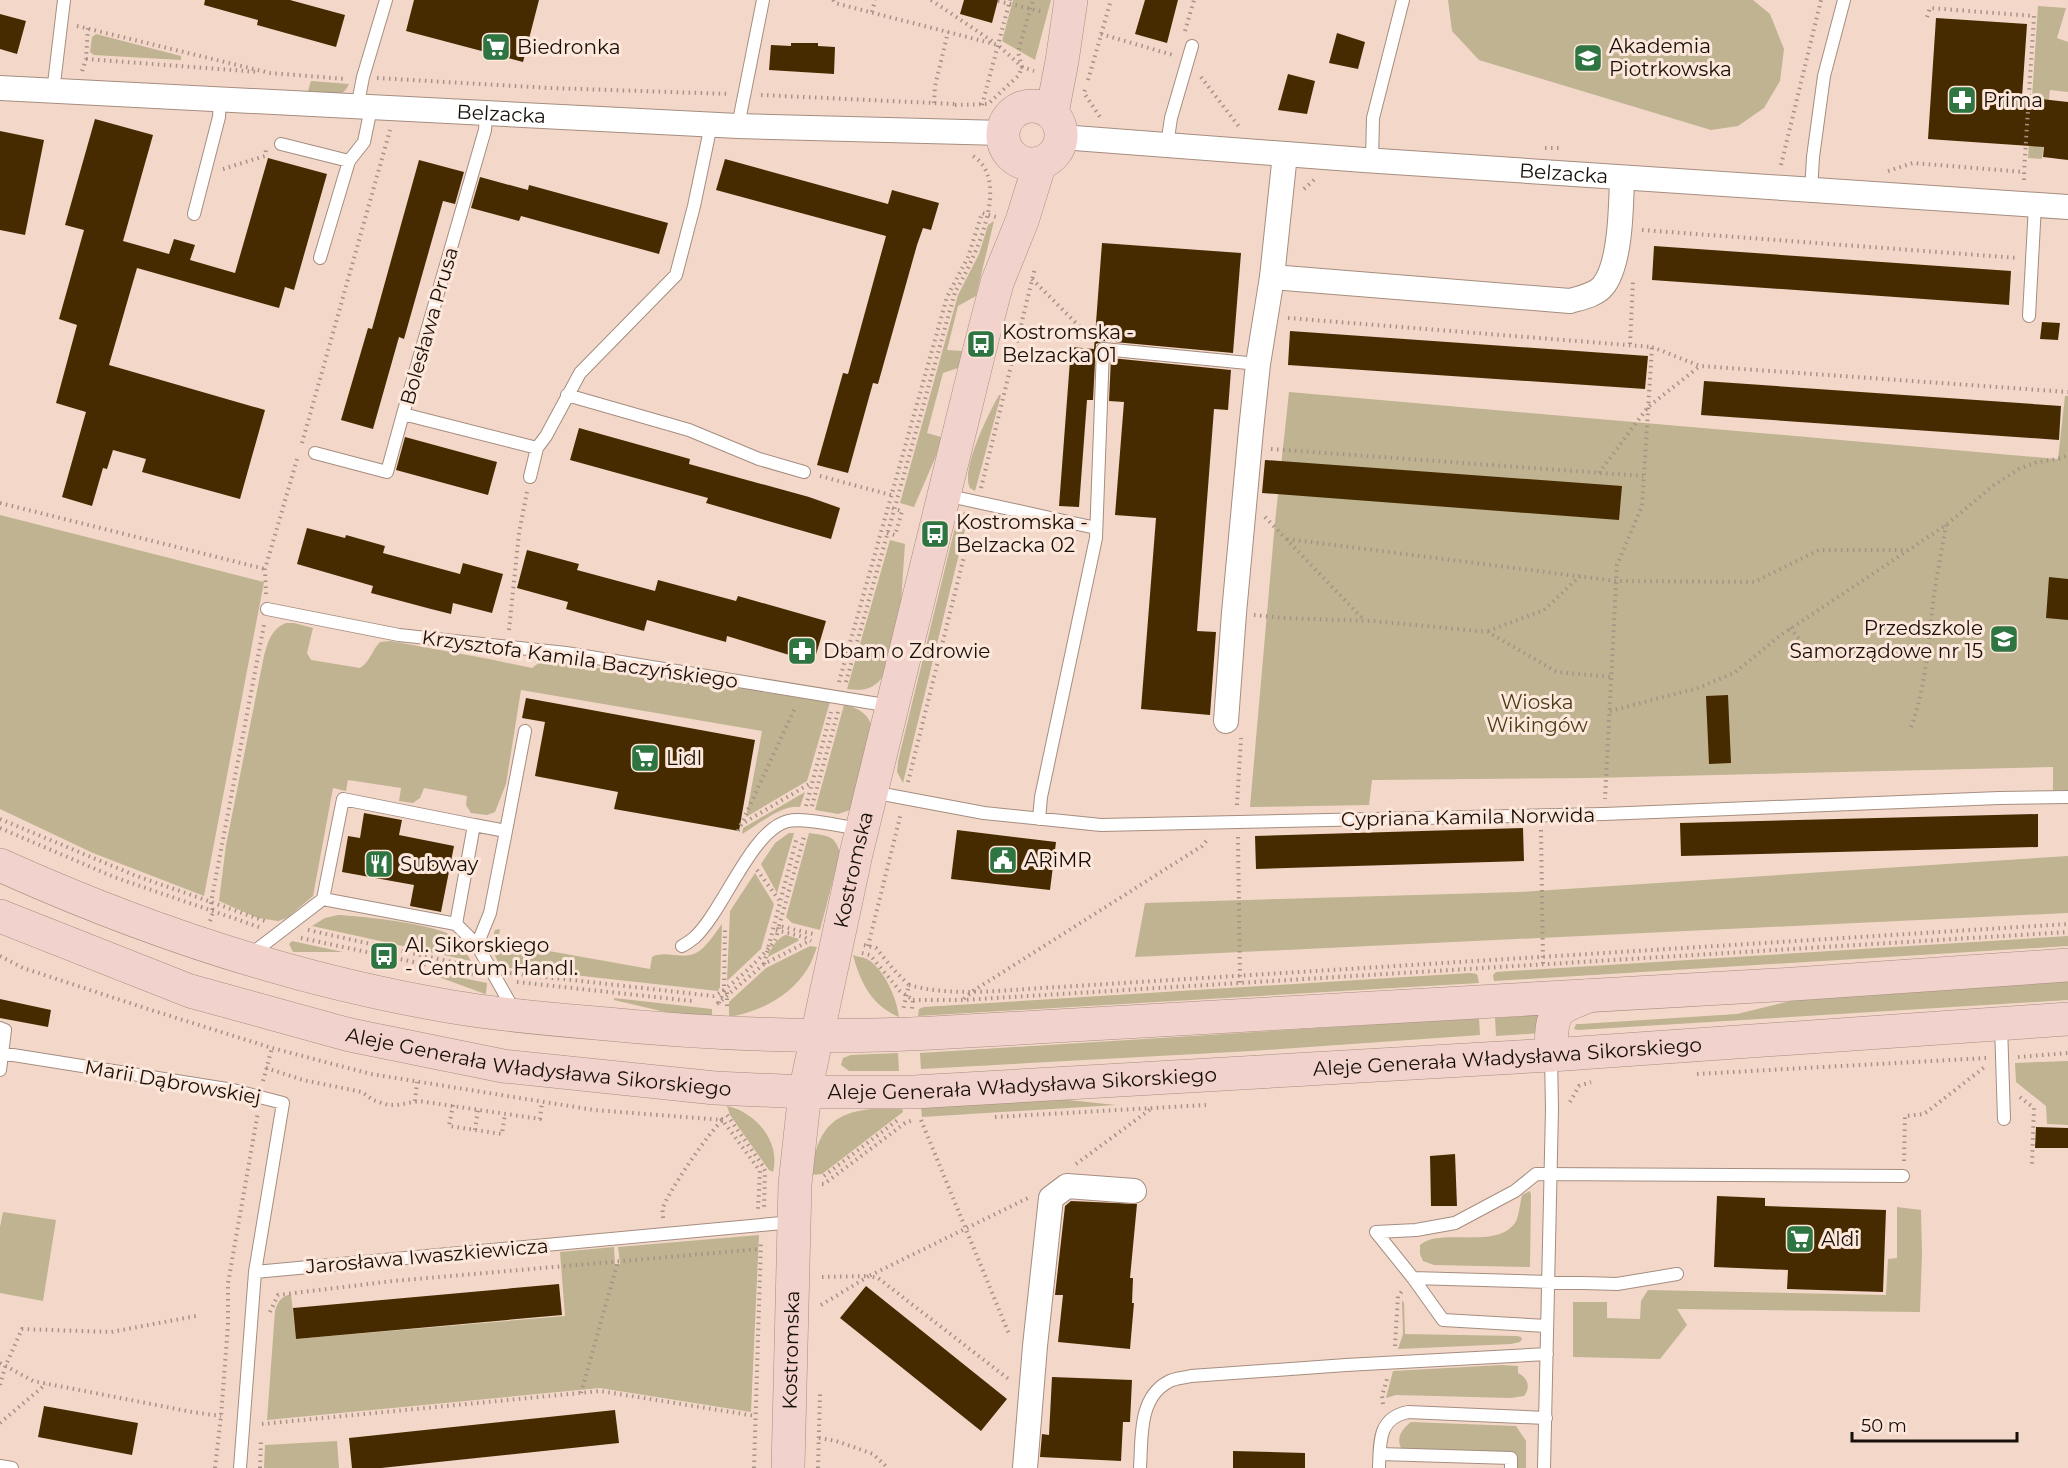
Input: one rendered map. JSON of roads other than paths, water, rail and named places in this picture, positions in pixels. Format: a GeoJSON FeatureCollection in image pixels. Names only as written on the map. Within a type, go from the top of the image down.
{"type":"FeatureCollection","features":[{"type":"Feature","properties":{"kind":"main road"},"geometry":{"type":"LineString","coordinates":[[1047,119],[1022,108],[1011,115],[1004,127],[1019,151],[1047,160],[1057,150],[1047,119],[1057,6]]}},
{"type":"Feature","properties":{"kind":"main road","name":"Kostromska"},"geometry":{"type":"LineString","coordinates":[[788,1468],[773,1220],[795,1184],[805,1092],[871,792],[997,283],[1003,218],[1019,151]]}},
{"type":"Feature","properties":{"kind":"main road","name":"Aleje Generała Władysława Sikorskiego"},"geometry":{"type":"LineString","coordinates":[[0,866],[123,916],[205,945],[351,986],[453,1007],[517,1016],[717,1032],[818,1036],[944,1033],[1588,996],[2068,965]]}},
{"type":"Feature","properties":{"kind":"main road","name":"Aleje Generała Władysława Sikorskiego"},"geometry":{"type":"LineString","coordinates":[[0,915],[185,1005],[503,1066],[694,1087],[805,1092],[914,1092],[1551,1055],[2068,1020]]}},
{"type":"Feature","properties":{"kind":"main road"},"geometry":{"type":"LineString","coordinates":[[1551,1055],[1552,1027],[1556,1016],[1562,1008],[1588,996]]}},
{"type":"Feature","properties":{"kind":"street","name":"Belzacka"},"geometry":{"type":"LineString","coordinates":[[0,88],[486,115],[738,126],[954,132],[1019,151]]}},
{"type":"Feature","properties":{"kind":"street","name":"Belzacka"},"geometry":{"type":"LineString","coordinates":[[1047,119],[1103,140],[1622,178],[1811,179],[2029,195],[2068,207]]}},
{"type":"Feature","properties":{"kind":"street"},"geometry":{"type":"LineString","coordinates":[[1226,721],[1258,364],[1272,277],[1285,154]]}},
{"type":"Feature","properties":{"kind":"street"},"geometry":{"type":"LineString","coordinates":[[1272,277],[1569,301],[1588,296],[1602,287],[1610,272],[1619,237],[1622,178]]}},
{"type":"Feature","properties":{"kind":"street"},"geometry":{"type":"LineString","coordinates":[[1025,1468],[1051,1198],[1067,1186],[1134,1191]]}},
{"type":"Feature","properties":{"kind":"lane"},"geometry":{"type":"LineString","coordinates":[[53,92],[64,0]]}},
{"type":"Feature","properties":{"kind":"lane"},"geometry":{"type":"LineString","coordinates":[[320,258],[348,161],[364,142],[363,77],[386,0]]}},
{"type":"Feature","properties":{"kind":"lane"},"geometry":{"type":"LineString","coordinates":[[738,126],[764,0]]}},
{"type":"Feature","properties":{"kind":"lane"},"geometry":{"type":"LineString","coordinates":[[1372,160],[1373,118],[1403,0]]}},
{"type":"Feature","properties":{"kind":"lane"},"geometry":{"type":"LineString","coordinates":[[1811,179],[1824,76],[1844,0]]}},
{"type":"Feature","properties":{"kind":"lane"},"geometry":{"type":"LineString","coordinates":[[1167,145],[1171,118],[1192,46]]}},
{"type":"Feature","properties":{"kind":"lane"},"geometry":{"type":"LineString","coordinates":[[194,214],[219,117],[220,100]]}},
{"type":"Feature","properties":{"kind":"lane","name":"Bolesława Prusa"},"geometry":{"type":"LineString","coordinates":[[486,115],[485,130],[403,414],[537,448]]}},
{"type":"Feature","properties":{"kind":"lane"},"geometry":{"type":"LineString","coordinates":[[530,477],[537,448],[580,373],[676,275],[694,206],[711,125]]}},
{"type":"Feature","properties":{"kind":"lane"},"geometry":{"type":"LineString","coordinates":[[281,144],[348,161]]}},
{"type":"Feature","properties":{"kind":"lane"},"geometry":{"type":"LineString","coordinates":[[2029,195],[2032,259],[2029,316]]}},
{"type":"Feature","properties":{"kind":"lane"},"geometry":{"type":"LineString","coordinates":[[1039,819],[1041,797],[1096,538],[1103,350],[1258,364]]}},
{"type":"Feature","properties":{"kind":"lane"},"geometry":{"type":"LineString","coordinates":[[567,395],[669,423],[759,459],[804,472]]}},
{"type":"Feature","properties":{"kind":"lane"},"geometry":{"type":"LineString","coordinates":[[315,453],[387,472],[403,414]]}},
{"type":"Feature","properties":{"kind":"lane"},"geometry":{"type":"LineString","coordinates":[[945,495],[1096,528]]}},
{"type":"Feature","properties":{"kind":"lane","name":"Krzysztofa Kamila Baczyńskiego"},"geometry":{"type":"LineString","coordinates":[[267,609],[399,635],[566,653],[892,706]]}},
{"type":"Feature","properties":{"kind":"lane"},"geometry":{"type":"LineString","coordinates":[[477,945],[490,913],[525,730]]}},
{"type":"Feature","properties":{"kind":"lane","name":"Cypriana Kamila Norwida"},"geometry":{"type":"LineString","coordinates":[[871,792],[975,811],[1101,825],[1604,814],[2068,797]]}},
{"type":"Feature","properties":{"kind":"lane"},"geometry":{"type":"LineString","coordinates":[[246,958],[323,899],[343,799],[506,831]]}},
{"type":"Feature","properties":{"kind":"lane"},"geometry":{"type":"LineString","coordinates":[[682,946],[694,938],[749,857],[765,836],[778,825],[789,821],[806,827],[862,830]]}},
{"type":"Feature","properties":{"kind":"lane"},"geometry":{"type":"LineString","coordinates":[[456,924],[474,825]]}},
{"type":"Feature","properties":{"kind":"lane"},"geometry":{"type":"LineString","coordinates":[[323,899],[456,924],[477,945],[517,1016]]}},
{"type":"Feature","properties":{"kind":"lane"},"geometry":{"type":"LineString","coordinates":[[2001,1024],[1999,1058],[2003,1083],[2004,1119]]}},
{"type":"Feature","properties":{"kind":"lane"},"geometry":{"type":"LineString","coordinates":[[0,1028],[5,1030],[0,1070]]}},
{"type":"Feature","properties":{"kind":"lane","name":"Marii Dąbrowskiej"},"geometry":{"type":"LineString","coordinates":[[2,1053],[233,1090],[283,1103],[255,1272]]}},
{"type":"Feature","properties":{"kind":"lane"},"geometry":{"type":"LineString","coordinates":[[1544,1468],[1551,1174],[1551,1055]]}},
{"type":"Feature","properties":{"kind":"lane"},"geometry":{"type":"LineString","coordinates":[[1547,1326],[1443,1320],[1376,1232],[1416,1230],[1455,1224],[1515,1191],[1534,1174],[1904,1176]]}},
{"type":"Feature","properties":{"kind":"lane","name":"Jarosława Iwaszkiewicza"},"geometry":{"type":"LineString","coordinates":[[255,1272],[663,1234],[773,1220]]}},
{"type":"Feature","properties":{"kind":"lane"},"geometry":{"type":"LineString","coordinates":[[240,1468],[255,1272]]}},
{"type":"Feature","properties":{"kind":"lane"},"geometry":{"type":"LineString","coordinates":[[1413,1278],[1617,1284],[1677,1274]]}},
{"type":"Feature","properties":{"kind":"lane"},"geometry":{"type":"LineString","coordinates":[[1140,1468],[1144,1413],[1155,1393],[1168,1382],[1191,1376],[1547,1354]]}},
{"type":"Feature","properties":{"kind":"lane"},"geometry":{"type":"LineString","coordinates":[[1379,1468],[1385,1424],[1395,1414],[1408,1412],[1546,1418]]}},
{"type":"Feature","properties":{"kind":"lane"},"geometry":{"type":"LineString","coordinates":[[1380,1454],[1511,1458],[1511,1468]]}},
{"type":"Feature","properties":{"kind":"lane"},"geometry":{"type":"LineString","coordinates":[[0,1466],[12,1468]]}},
{"type":"Feature","properties":{"kind":"place","name":"Biedronka"},"geometry":{"type":"Point","coordinates":[496,47]}},
{"type":"Feature","properties":{"kind":"place","name":"Akademia Piotrkowska"},"geometry":{"type":"Point","coordinates":[1588,58]}},
{"type":"Feature","properties":{"kind":"place","name":"Prima"},"geometry":{"type":"Point","coordinates":[1962,100]}},
{"type":"Feature","properties":{"kind":"place","name":"Kostromska - Belzacka 01"},"geometry":{"type":"Point","coordinates":[981,344]}},
{"type":"Feature","properties":{"kind":"place","name":"Kostromska - Belzacka 02"},"geometry":{"type":"Point","coordinates":[935,534]}},
{"type":"Feature","properties":{"kind":"place","name":"Przedszkole Samorządowe nr 15"},"geometry":{"type":"Point","coordinates":[2004,639]}},
{"type":"Feature","properties":{"kind":"place","name":"Dbam o Zdrowie"},"geometry":{"type":"Point","coordinates":[802,651]}},
{"type":"Feature","properties":{"kind":"place","name":"Lidl"},"geometry":{"type":"Point","coordinates":[645,758]}},
{"type":"Feature","properties":{"kind":"place","name":"ARiMR"},"geometry":{"type":"Point","coordinates":[1003,860]}},
{"type":"Feature","properties":{"kind":"place","name":"Subway"},"geometry":{"type":"Point","coordinates":[379,864]}},
{"type":"Feature","properties":{"kind":"place","name":"Al. Sikorskiego - Centrum Handl."},"geometry":{"type":"Point","coordinates":[384,956]}},
{"type":"Feature","properties":{"kind":"place","name":"Aldi"},"geometry":{"type":"Point","coordinates":[1800,1239]}},
{"type":"Feature","properties":{"kind":"park label","name":"Wioska Wikingów"},"geometry":{"type":"Point","coordinates":[1537,714]}}]}
